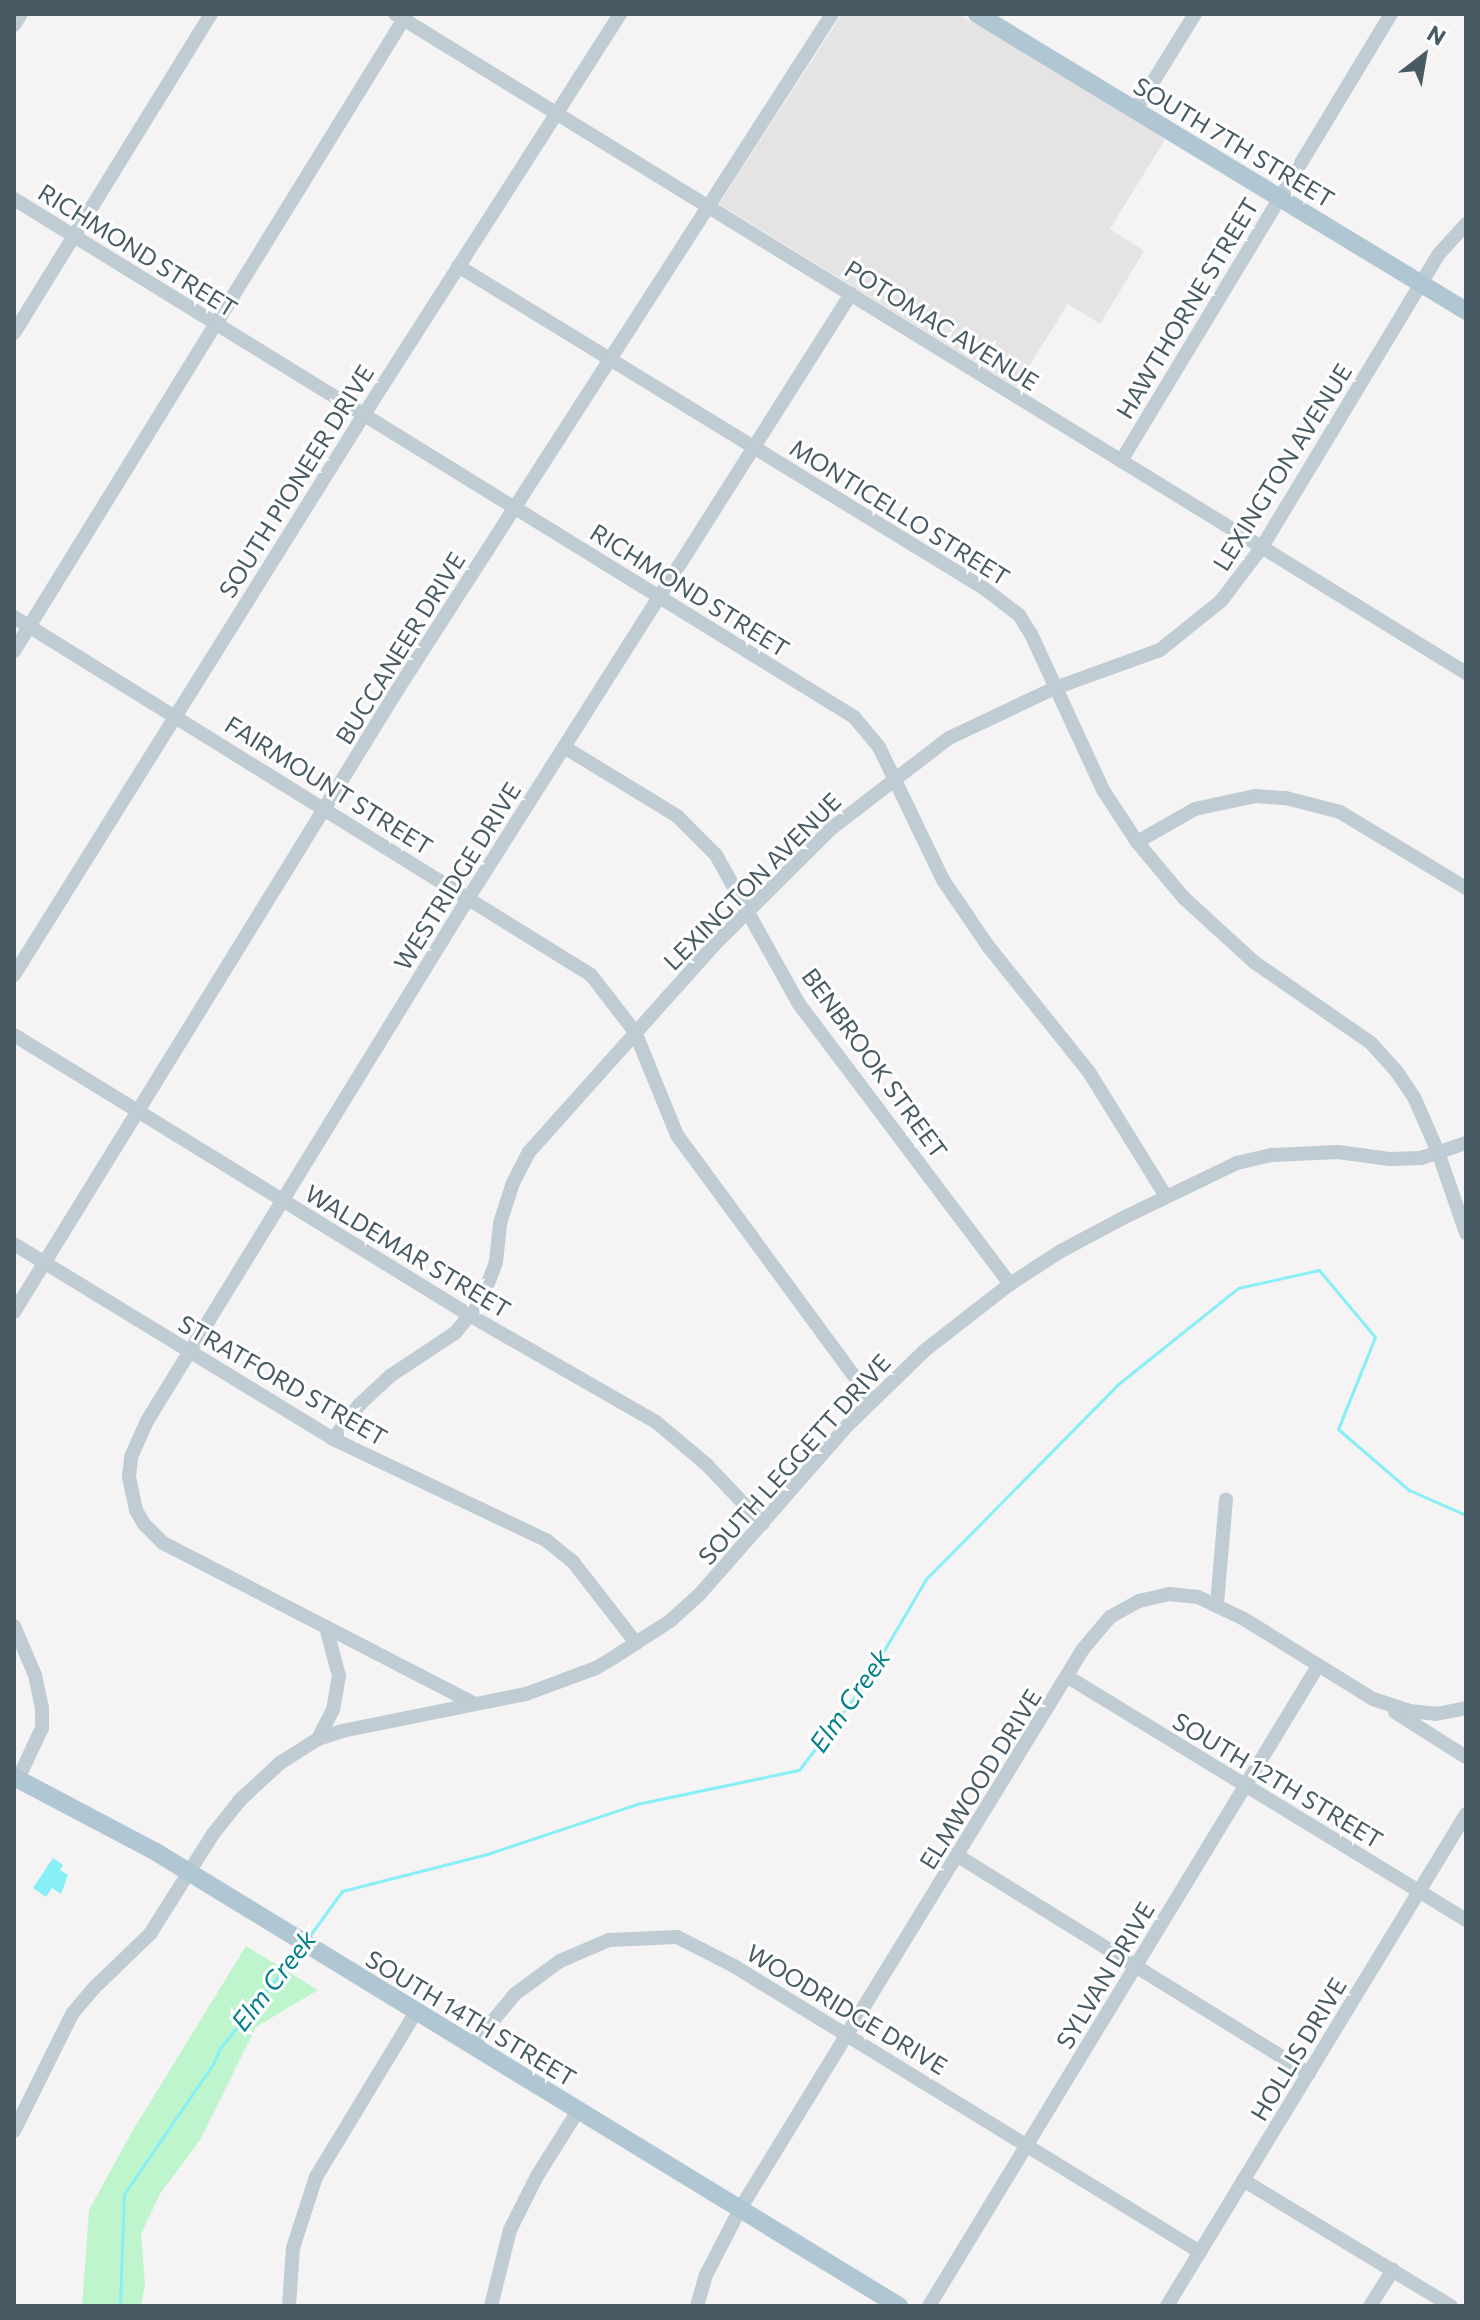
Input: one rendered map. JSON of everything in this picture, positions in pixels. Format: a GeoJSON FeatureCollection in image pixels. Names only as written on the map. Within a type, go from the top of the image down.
{"type":"FeatureCollection","features":[{"type":"Feature","properties":{"kind":"main road","name":"SOUTH 7TH STREET"},"geometry":{"type":"LineString","coordinates":[[977,14],[1466,311]]}},
{"type":"Feature","properties":{"kind":"main road","name":"SOUTH 14TH STREET"},"geometry":{"type":"LineString","coordinates":[[16,1778],[190,1872],[899,2306]]}},
{"type":"Feature","properties":{"kind":"street"},"geometry":{"type":"LineString","coordinates":[[14,25],[21,14]]}},
{"type":"Feature","properties":{"kind":"street"},"geometry":{"type":"LineString","coordinates":[[14,333],[211,14]]}},
{"type":"Feature","properties":{"kind":"street","name":"SOUTH PIONEER DRIVE"},"geometry":{"type":"LineString","coordinates":[[14,975],[363,416],[620,14]]}},
{"type":"Feature","properties":{"kind":"street","name":"BUCCANEER DRIVE"},"geometry":{"type":"LineString","coordinates":[[14,1312],[514,508],[832,14]]}},
{"type":"Feature","properties":{"kind":"street"},"geometry":{"type":"LineString","coordinates":[[1135,111],[1195,14]]}},
{"type":"Feature","properties":{"kind":"street","name":"HAWTHORNE STREET"},"geometry":{"type":"LineString","coordinates":[[1121,461],[1391,14]]}},
{"type":"Feature","properties":{"kind":"street"},"geometry":{"type":"LineString","coordinates":[[14,651],[217,324],[402,16]]}},
{"type":"Feature","properties":{"kind":"street","name":"POTOMAC AVENUE"},"geometry":{"type":"LineString","coordinates":[[402,16],[707,209],[851,294],[1466,673]]}},
{"type":"Feature","properties":{"kind":"street","name":"RICHMOND STREET"},"geometry":{"type":"LineString","coordinates":[[14,199],[854,717],[868,731],[894,778],[943,880],[988,946],[1096,1081],[1166,1196]]}},
{"type":"Feature","properties":{"kind":"street","name":"LEXINGTON AVENUE"},"geometry":{"type":"LineString","coordinates":[[333,1439],[344,1421],[390,1376],[443,1342],[471,1316],[491,1279],[500,1223],[529,1152],[748,910],[832,828],[949,738],[1055,688],[1143,658],[1183,635],[1221,601],[1262,547],[1438,255],[1466,224]]}},
{"type":"Feature","properties":{"kind":"street","name":"MONTICELLO STREET"},"geometry":{"type":"LineString","coordinates":[[458,266],[1019,615],[1031,634],[1103,790],[1137,842],[1184,898],[1254,962],[1371,1043],[1414,1097],[1438,1152],[1466,1233]]}},
{"type":"Feature","properties":{"kind":"street","name":"WESTRIDGE DRIVE"},"geometry":{"type":"LineString","coordinates":[[326,1627],[163,1543],[144,1524],[131,1494],[130,1467],[137,1439],[469,897],[851,294]]}},
{"type":"Feature","properties":{"kind":"street","name":"FAIRMOUNT STREET"},"geometry":{"type":"LineString","coordinates":[[14,617],[591,975],[635,1032],[677,1135],[872,1400]]}},
{"type":"Feature","properties":{"kind":"street","name":"BENBROOK STREET"},"geometry":{"type":"LineString","coordinates":[[564,747],[689,826],[716,855],[799,1004],[1010,1284]]}},
{"type":"Feature","properties":{"kind":"street"},"geometry":{"type":"LineString","coordinates":[[1137,842],[1195,809],[1255,796],[1286,798],[1340,812],[1466,888]]}},
{"type":"Feature","properties":{"kind":"street","name":"WALDEMAR STREET"},"geometry":{"type":"LineString","coordinates":[[14,1035],[471,1316],[677,1436],[763,1524]]}},
{"type":"Feature","properties":{"kind":"street","name":"SOUTH LEGGETT DRIVE"},"geometry":{"type":"LineString","coordinates":[[14,2131],[72,2014],[150,1934],[213,1834],[250,1790],[280,1763],[318,1739],[365,1725],[526,1694],[596,1668],[636,1643],[699,1595],[872,1400],[924,1351],[1010,1284],[1061,1251],[1166,1196],[1237,1163],[1273,1155],[1338,1152],[1390,1159],[1421,1158],[1466,1143]]}},
{"type":"Feature","properties":{"kind":"street","name":"STRATFORD STREET"},"geometry":{"type":"LineString","coordinates":[[14,1244],[333,1439],[546,1540],[573,1562],[636,1643]]}},
{"type":"Feature","properties":{"kind":"street"},"geometry":{"type":"LineString","coordinates":[[1217,1604],[1226,1499]]}},
{"type":"Feature","properties":{"kind":"street","name":"ELMWOOD DRIVE"},"geometry":{"type":"LineString","coordinates":[[697,2306],[706,2275],[740,2209],[1068,1677],[1110,1617],[1139,1601],[1169,1594],[1198,1597],[1217,1604],[1373,1699],[1409,1711],[1436,1714],[1466,1708]]}},
{"type":"Feature","properties":{"kind":"street"},"geometry":{"type":"LineString","coordinates":[[14,1626],[35,1675],[42,1708],[42,1728],[16,1778]]}},
{"type":"Feature","properties":{"kind":"street"},"geometry":{"type":"LineString","coordinates":[[326,1627],[475,1704]]}},
{"type":"Feature","properties":{"kind":"street"},"geometry":{"type":"LineString","coordinates":[[318,1739],[333,1710],[339,1676],[338,1662],[326,1627]]}},
{"type":"Feature","properties":{"kind":"street","name":"SYLVAN DRIVE"},"geometry":{"type":"LineString","coordinates":[[929,2306],[1318,1666]]}},
{"type":"Feature","properties":{"kind":"street","name":"SOUTH 12TH STREET"},"geometry":{"type":"LineString","coordinates":[[1068,1677],[1466,1920]]}},
{"type":"Feature","properties":{"kind":"street"},"geometry":{"type":"LineString","coordinates":[[1373,1699],[1466,1757]]}},
{"type":"Feature","properties":{"kind":"street","name":"HOLLIS DRIVE"},"geometry":{"type":"LineString","coordinates":[[1167,2306],[1466,1814]]}},
{"type":"Feature","properties":{"kind":"street"},"geometry":{"type":"LineString","coordinates":[[958,1856],[1309,2074]]}},
{"type":"Feature","properties":{"kind":"street","name":"WOODRIDGE DRIVE"},"geometry":{"type":"LineString","coordinates":[[472,2046],[515,1994],[551,1967],[609,1940],[677,1937],[704,1948],[1200,2252]]}},
{"type":"Feature","properties":{"kind":"street"},"geometry":{"type":"LineString","coordinates":[[289,2306],[293,2248],[316,2177],[416,2012]]}},
{"type":"Feature","properties":{"kind":"street"},"geometry":{"type":"LineString","coordinates":[[491,2306],[510,2230],[537,2176],[578,2111]]}},
{"type":"Feature","properties":{"kind":"street"},"geometry":{"type":"LineString","coordinates":[[1243,2180],[1451,2306]]}},
{"type":"Feature","properties":{"kind":"street"},"geometry":{"type":"LineString","coordinates":[[1370,2306],[1393,2270]]}},
{"type":"Feature","properties":{"kind":"shaded area"},"geometry":{"type":"Polygon","coordinates":[[[842,14],[958,14],[1167,136],[1110,229],[1144,251],[1100,324],[1068,304],[1016,387],[719,204],[842,14]]]}},
{"type":"Feature","properties":{"kind":"green space"},"geometry":{"type":"Polygon","coordinates":[[[246,1946],[318,1990],[256,2027],[200,2140],[160,2194],[141,2234],[145,2285],[141,2306],[82,2306],[89,2210],[133,2130],[246,1946]]]}},
{"type":"Feature","properties":{"kind":"water"},"geometry":{"type":"Polygon","coordinates":[[[53,1858],[63,1865],[60,1870],[68,1875],[61,1894],[52,1888],[46,1897],[33,1888],[53,1858]]]}},
{"type":"Feature","properties":{"kind":"waterway","name":"Elm Creek"},"geometry":{"type":"LineString","coordinates":[[308,1938],[342,1891],[487,1854],[637,1804],[799,1770],[863,1686],[926,1579],[1117,1385],[1238,1288],[1319,1270],[1375,1337],[1338,1429],[1409,1490],[1466,1515]]}},
{"type":"Feature","properties":{"kind":"waterway","name":"Elm Creek"},"geometry":{"type":"LineString","coordinates":[[120,2306],[124,2194],[213,2064],[220,2048],[301,1948]]}}]}
